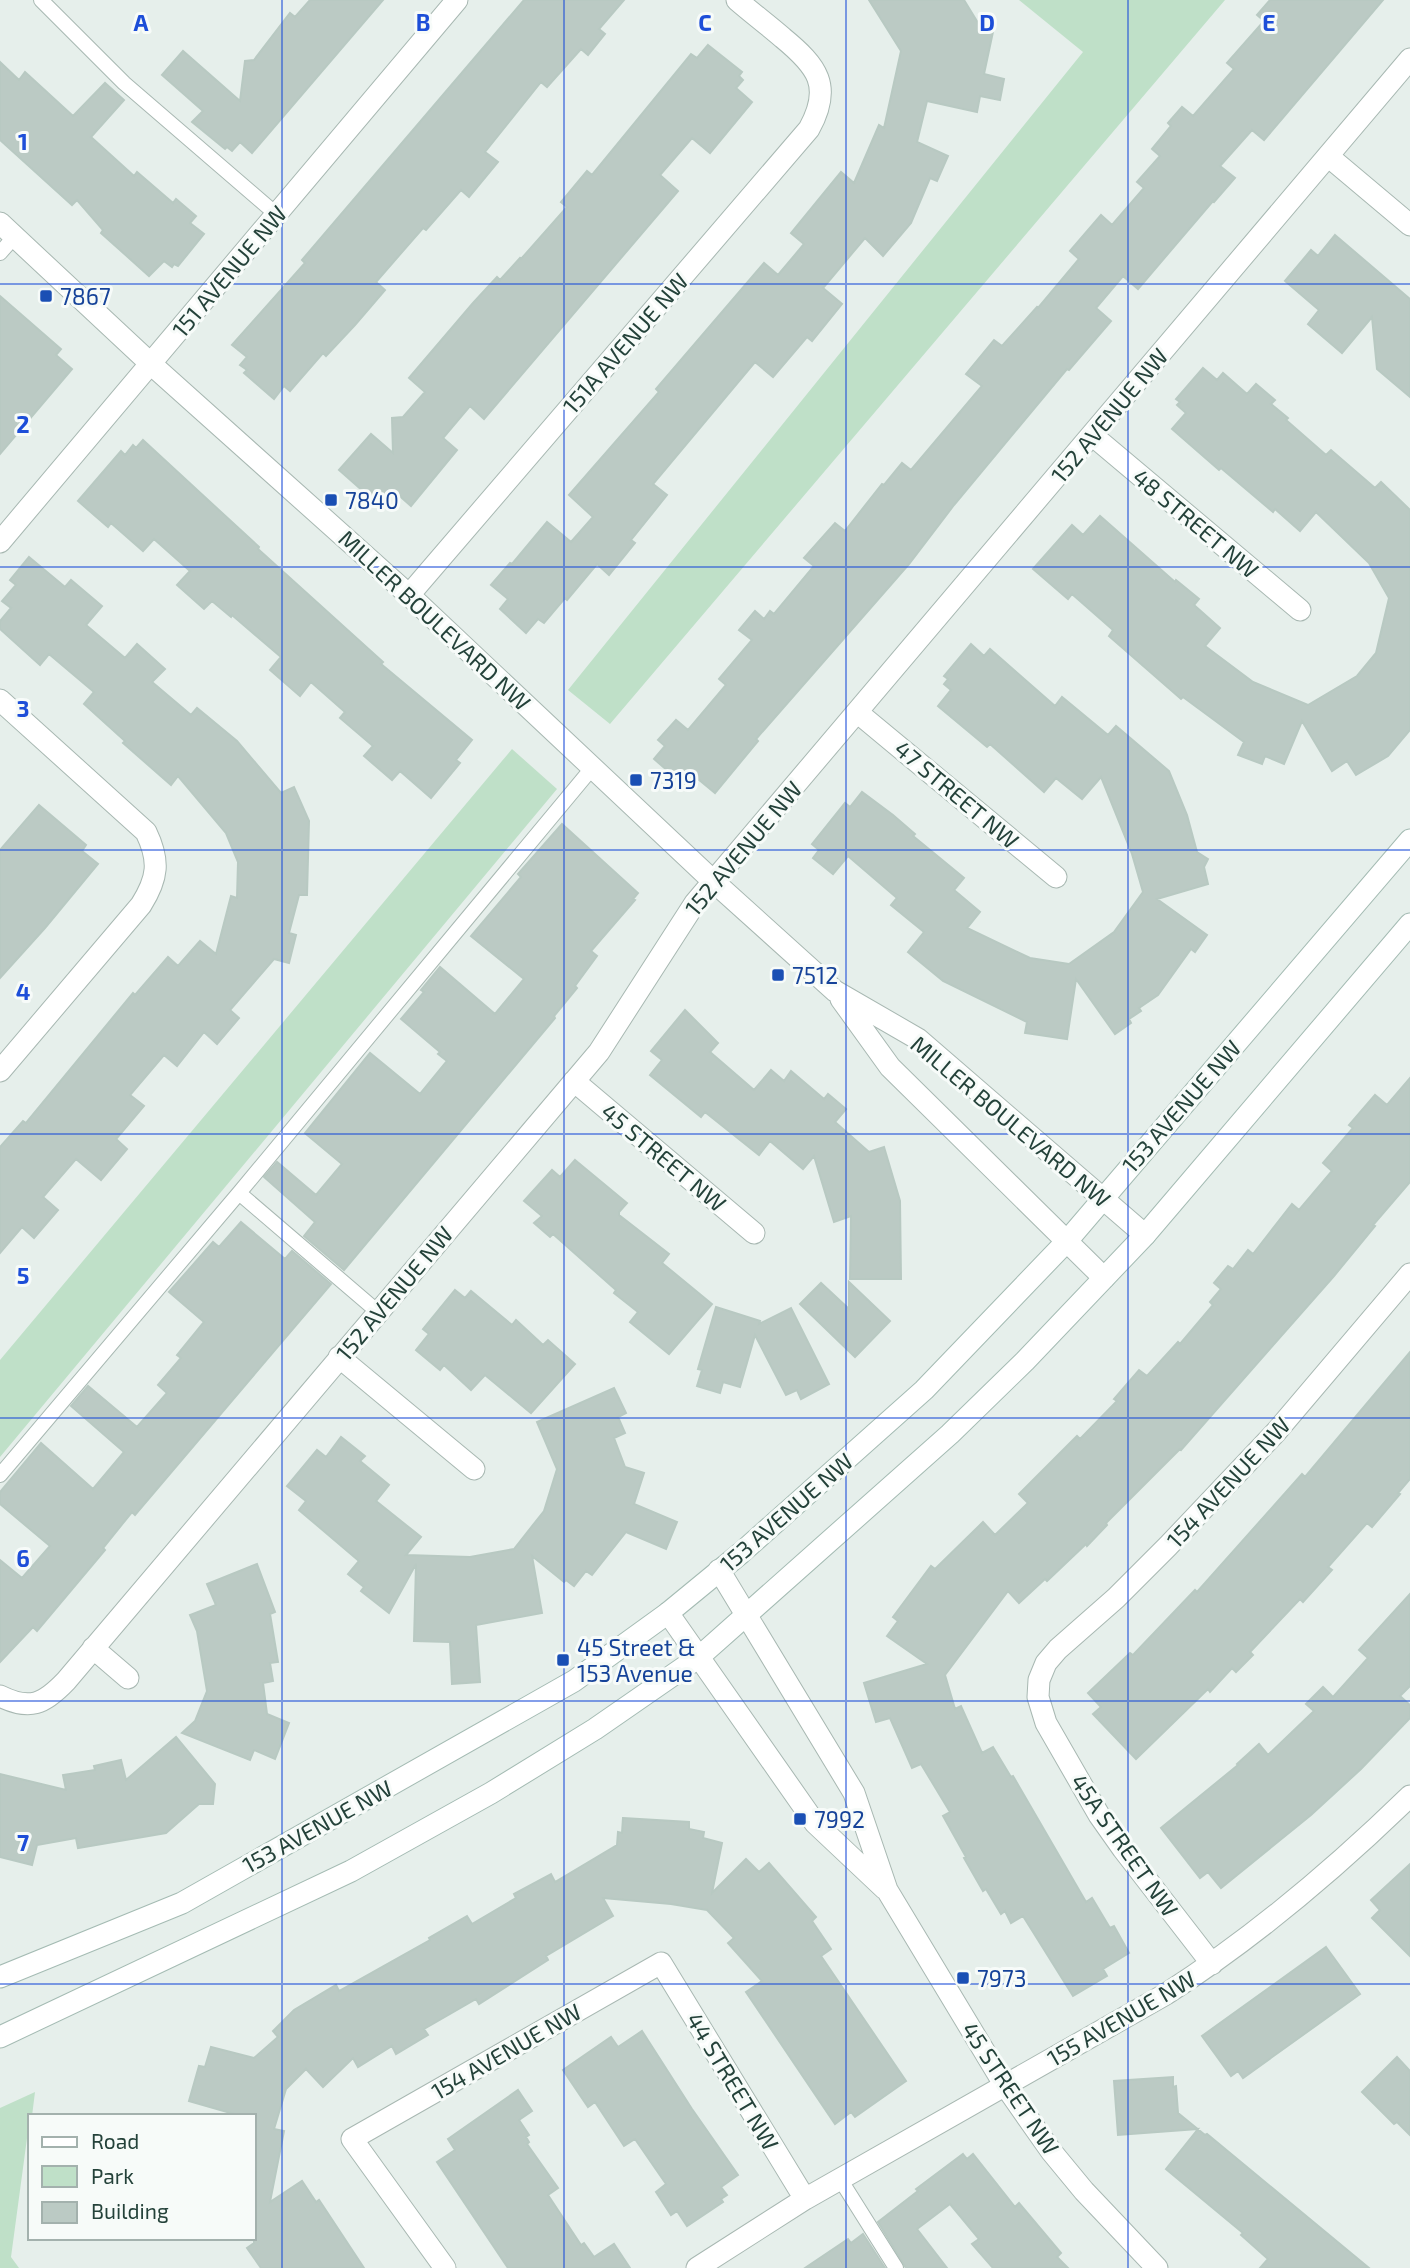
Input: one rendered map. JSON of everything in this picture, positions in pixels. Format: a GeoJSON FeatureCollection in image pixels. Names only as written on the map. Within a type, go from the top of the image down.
{"type":"FeatureCollection","features":[{"type":"Feature","properties":{"kind":"street","name":"151 AVENUE NW"},"geometry":{"type":"LineString","coordinates":[[0,542],[457,0]]}},
{"type":"Feature","properties":{"kind":"street","name":"151A AVENUE NW"},"geometry":{"type":"LineString","coordinates":[[409,595],[809,129],[820,102],[817,72],[804,55],[737,0]]}},
{"type":"Feature","properties":{"kind":"street","name":"152 AVENUE NW"},"geometry":{"type":"LineString","coordinates":[[0,1696],[18,1704],[34,1704],[47,1700],[55,1693],[574,1081],[612,1033],[687,914],[713,881],[1410,59]]}},
{"type":"Feature","properties":{"kind":"street"},"geometry":{"type":"LineString","coordinates":[[1328,156],[1410,225]]}},
{"type":"Feature","properties":{"kind":"street","name":"MILLER BOULEVARD NW"},"geometry":{"type":"LineString","coordinates":[[7,229],[151,363],[409,595],[713,881],[835,991],[918,1040],[1145,1235]]}},
{"type":"Feature","properties":{"kind":"street","name":"48 STREET NW"},"geometry":{"type":"LineString","coordinates":[[1092,435],[1300,610]]}},
{"type":"Feature","properties":{"kind":"street"},"geometry":{"type":"LineString","coordinates":[[0,700],[146,832],[153,847],[155,876],[141,905],[0,1071]]}},
{"type":"Feature","properties":{"kind":"street","name":"47 STREET NW"},"geometry":{"type":"LineString","coordinates":[[857,712],[1056,877]]}},
{"type":"Feature","properties":{"kind":"street","name":"153 AVENUE NW"},"geometry":{"type":"LineString","coordinates":[[0,1977],[182,1903],[573,1681],[668,1613],[924,1390],[1067,1241],[1410,840]]}},
{"type":"Feature","properties":{"kind":"street"},"geometry":{"type":"LineString","coordinates":[[0,2037],[351,1871],[491,1793],[595,1729],[699,1657],[950,1434],[1025,1361],[1145,1235],[1410,924]]}},
{"type":"Feature","properties":{"kind":"street","name":"MILLER BOULEVARD NW"},"geometry":{"type":"LineString","coordinates":[[835,991],[890,1067],[1104,1278]]}},
{"type":"Feature","properties":{"kind":"street","name":"45 STREET NW"},"geometry":{"type":"LineString","coordinates":[[574,1081],[754,1233]]}},
{"type":"Feature","properties":{"kind":"street","name":"154 AVENUE NW"},"geometry":{"type":"LineString","coordinates":[[1039,1680],[1046,1663],[1058,1649],[1116,1598],[1276,1432],[1410,1274]]}},
{"type":"Feature","properties":{"kind":"street"},"geometry":{"type":"LineString","coordinates":[[340,1357],[474,1469]]}},
{"type":"Feature","properties":{"kind":"street","name":"45 STREET NW"},"geometry":{"type":"LineString","coordinates":[[719,1570],[854,1793],[887,1890],[1004,2084],[1051,2151],[1084,2192],[1157,2268]]}},
{"type":"Feature","properties":{"kind":"street","name":"45 STREET NW"},"geometry":{"type":"LineString","coordinates":[[668,1613],[815,1823],[887,1890]]}},
{"type":"Feature","properties":{"kind":"street"},"geometry":{"type":"LineString","coordinates":[[93,1648],[128,1678]]}},
{"type":"Feature","properties":{"kind":"street","name":"45A STREET NW"},"geometry":{"type":"LineString","coordinates":[[1039,1680],[1038,1697],[1046,1723],[1099,1815],[1212,1964]]}},
{"type":"Feature","properties":{"kind":"street","name":"155 AVENUE NW"},"geometry":{"type":"LineString","coordinates":[[697,2268],[805,2199],[1166,1994],[1212,1964],[1298,1898],[1362,1843],[1410,1796]]}},
{"type":"Feature","properties":{"kind":"street","name":"154 AVENUE NW"},"geometry":{"type":"LineString","coordinates":[[445,2268],[352,2139],[661,1964]]}},
{"type":"Feature","properties":{"kind":"street","name":"44 STREET NW"},"geometry":{"type":"LineString","coordinates":[[661,1964],[805,2199]]}},
{"type":"Feature","properties":{"kind":"lane"},"geometry":{"type":"LineString","coordinates":[[41,0],[124,83],[276,214]]}},
{"type":"Feature","properties":{"kind":"lane"},"geometry":{"type":"LineString","coordinates":[[0,253],[7,229]]}},
{"type":"Feature","properties":{"kind":"lane"},"geometry":{"type":"LineString","coordinates":[[0,1475],[239,1193],[593,767]]}},
{"type":"Feature","properties":{"kind":"lane"},"geometry":{"type":"LineString","coordinates":[[239,1193],[378,1312]]}},
{"type":"Feature","properties":{"kind":"lane"},"geometry":{"type":"LineString","coordinates":[[840,2179],[896,2268]]}},
{"type":"Feature","properties":{"kind":"green space"},"geometry":{"type":"Polygon","coordinates":[[[1019,0],[1225,0],[610,724],[568,690],[1083,52],[1019,0]]]}},
{"type":"Feature","properties":{"kind":"green space"},"geometry":{"type":"Polygon","coordinates":[[[512,749],[557,789],[0,1457],[0,1360],[512,749]]]}},
{"type":"Feature","properties":{"kind":"green space"},"geometry":{"type":"Polygon","coordinates":[[[35,2092],[32,2114],[28,2114],[11,2257],[19,2268],[0,2268],[0,2108],[35,2092]]]}},
{"type":"Feature","properties":{"kind":"building"},"geometry":{"type":"Polygon","coordinates":[[[310,0],[383,0],[252,153],[240,142],[232,151],[227,147],[225,149],[192,122],[203,111],[162,75],[183,51],[240,101],[245,61],[254,60],[290,13],[295,17],[310,0]]]}},
{"type":"Feature","properties":{"kind":"building"},"geometry":{"type":"Polygon","coordinates":[[[524,0],[624,0],[599,29],[605,34],[588,55],[581,49],[547,87],[541,82],[485,152],[498,162],[469,197],[461,190],[426,230],[423,228],[376,282],[385,290],[355,325],[326,356],[323,353],[290,391],[284,386],[274,399],[244,373],[247,370],[240,365],[247,357],[232,345],[305,263],[302,260],[524,0]]]}},
{"type":"Feature","properties":{"kind":"building"},"geometry":{"type":"Polygon","coordinates":[[[869,0],[964,0],[983,31],[994,27],[984,74],[1004,79],[1000,100],[980,96],[977,112],[927,101],[917,142],[948,156],[937,181],[930,178],[911,223],[883,256],[865,238],[823,288],[842,304],[812,341],[807,337],[773,377],[755,362],[653,484],[667,495],[631,540],[635,543],[609,575],[597,564],[544,623],[538,619],[526,633],[500,609],[508,599],[491,585],[547,522],[571,542],[593,517],[569,495],[659,392],[656,389],[764,263],[778,275],[804,244],[791,233],[841,172],[854,183],[879,125],[884,128],[901,51],[869,0]]]}},
{"type":"Feature","properties":{"kind":"building"},"geometry":{"type":"Polygon","coordinates":[[[1270,0],[1383,0],[1264,140],[1252,130],[1220,166],[1235,178],[1138,289],[1123,276],[1096,308],[1111,321],[1069,370],[1067,369],[954,505],[909,564],[756,739],[758,741],[715,793],[698,779],[689,789],[654,759],[665,746],[658,740],[676,720],[688,730],[726,685],[719,679],[752,640],[739,630],[755,611],[764,619],[770,611],[774,614],[814,566],[804,558],[835,523],[845,531],[902,463],[911,470],[982,386],[966,374],[994,340],[1002,346],[1038,308],[1079,259],[1070,251],[1101,215],[1112,225],[1144,188],[1137,182],[1160,156],[1152,149],[1171,126],[1168,123],[1182,107],[1193,116],[1234,69],[1227,63],[1264,21],[1257,15],[1270,0]]]}},
{"type":"Feature","properties":{"kind":"building"},"geometry":{"type":"Polygon","coordinates":[[[708,45],[742,72],[739,76],[743,80],[736,88],[752,102],[710,153],[692,138],[660,175],[678,191],[484,419],[470,406],[443,438],[457,450],[411,506],[394,491],[381,507],[339,470],[371,434],[393,453],[392,418],[403,417],[425,392],[409,378],[497,277],[500,280],[521,259],[567,207],[561,202],[587,171],[592,175],[691,54],[697,58],[708,45]]]}},
{"type":"Feature","properties":{"kind":"building"},"geometry":{"type":"Polygon","coordinates":[[[0,62],[19,80],[25,72],[73,116],[105,83],[124,100],[91,137],[134,176],[137,172],[173,203],[176,199],[196,216],[190,223],[204,234],[178,266],[174,264],[172,267],[164,261],[149,276],[101,233],[103,230],[77,200],[72,205],[0,140],[0,62]]]}},
{"type":"Feature","properties":{"kind":"building"},"geometry":{"type":"Polygon","coordinates":[[[1335,235],[1410,299],[1410,397],[1377,369],[1372,317],[1342,353],[1308,324],[1319,310],[1285,281],[1311,250],[1318,256],[1335,235]]]}},
{"type":"Feature","properties":{"kind":"building"},"geometry":{"type":"Polygon","coordinates":[[[0,296],[61,349],[56,355],[72,369],[0,454],[0,296]]]}},
{"type":"Feature","properties":{"kind":"building"},"geometry":{"type":"Polygon","coordinates":[[[1203,368],[1217,380],[1223,373],[1247,394],[1256,384],[1275,400],[1271,404],[1288,418],[1286,420],[1326,455],[1331,450],[1375,488],[1381,482],[1410,510],[1410,730],[1388,756],[1356,775],[1347,761],[1332,771],[1302,721],[1284,764],[1265,756],[1262,764],[1238,755],[1244,742],[1183,697],[1181,699],[1109,636],[1113,630],[1072,594],[1068,599],[1033,569],[1072,525],[1083,535],[1100,516],[1175,582],[1176,580],[1199,599],[1194,605],[1220,628],[1205,646],[1253,682],[1308,705],[1357,676],[1376,653],[1389,598],[1369,563],[1316,512],[1300,531],[1221,468],[1219,470],[1172,429],[1186,413],[1177,405],[1180,402],[1176,399],[1203,368]]]}},
{"type":"Feature","properties":{"kind":"building"},"geometry":{"type":"Polygon","coordinates":[[[143,440],[383,662],[381,664],[472,740],[456,760],[460,763],[431,798],[400,771],[392,780],[364,756],[373,746],[340,718],[345,712],[311,682],[300,696],[270,670],[281,657],[232,615],[231,617],[212,601],[204,609],[177,585],[190,571],[154,539],[143,551],[111,523],[108,527],[78,501],[121,451],[125,455],[133,445],[136,448],[143,440]]]}},
{"type":"Feature","properties":{"kind":"building"},"geometry":{"type":"Polygon","coordinates":[[[29,557],[65,587],[71,580],[102,606],[86,625],[125,658],[137,644],[165,669],[152,682],[191,715],[197,708],[237,741],[281,793],[294,787],[309,821],[307,895],[299,895],[289,933],[296,935],[289,963],[274,959],[230,1010],[239,1018],[217,1044],[204,1032],[177,1066],[164,1055],[130,1095],[144,1106],[116,1139],[127,1149],[101,1180],[76,1159],[43,1197],[58,1210],[34,1238],[22,1227],[0,1253],[0,1147],[23,1121],[26,1123],[133,993],[135,995],[168,957],[178,966],[200,941],[216,954],[231,896],[237,898],[238,862],[226,833],[178,776],[171,785],[123,743],[125,741],[84,704],[94,692],[49,654],[40,665],[0,629],[0,621],[11,608],[2,601],[16,585],[10,580],[29,557]]]}},
{"type":"Feature","properties":{"kind":"building"},"geometry":{"type":"Polygon","coordinates":[[[971,644],[984,656],[990,649],[1055,706],[1062,697],[1108,735],[1116,726],[1169,771],[1187,815],[1197,852],[1208,859],[1204,867],[1208,884],[1157,899],[1207,935],[1195,952],[1191,949],[1158,995],[1139,1008],[1141,1011],[1129,1019],[1131,1023],[1115,1034],[1076,979],[1067,1039],[1025,1033],[1027,1022],[943,981],[908,952],[924,932],[891,905],[897,898],[848,856],[833,874],[813,858],[819,850],[812,844],[845,803],[850,807],[862,792],[893,815],[915,834],[913,836],[964,878],[954,890],[980,912],[967,928],[1030,958],[1069,964],[1114,932],[1143,892],[1132,854],[1101,777],[1082,799],[1056,778],[1044,792],[990,744],[987,747],[938,706],[951,690],[944,684],[948,679],[944,676],[971,644]]]}},
{"type":"Feature","properties":{"kind":"building"},"geometry":{"type":"Polygon","coordinates":[[[39,805],[86,845],[82,851],[98,864],[0,978],[0,850],[39,805]]]}},
{"type":"Feature","properties":{"kind":"building"},"geometry":{"type":"Polygon","coordinates":[[[562,824],[638,893],[633,899],[635,900],[591,951],[597,956],[555,1018],[344,1270],[304,1236],[315,1222],[264,1177],[277,1162],[316,1195],[342,1164],[305,1133],[370,1053],[420,1094],[447,1061],[401,1019],[424,992],[421,990],[440,967],[495,1014],[524,979],[471,936],[521,877],[518,874],[562,824]]]}},
{"type":"Feature","properties":{"kind":"building"},"geometry":{"type":"Polygon","coordinates":[[[685,1010],[718,1043],[710,1052],[754,1090],[771,1070],[784,1081],[791,1071],[824,1099],[828,1094],[846,1109],[835,1122],[869,1152],[884,1147],[900,1201],[901,1279],[850,1279],[851,1216],[834,1222],[814,1156],[803,1169],[770,1141],[759,1155],[705,1112],[701,1117],[650,1075],[662,1060],[651,1051],[685,1010]]]}},
{"type":"Feature","properties":{"kind":"building"},"geometry":{"type":"Polygon","coordinates":[[[1410,1078],[1410,1182],[1334,1276],[1181,1450],[1106,1523],[1087,1546],[1086,1544],[1047,1581],[1045,1579],[1019,1603],[1008,1591],[945,1675],[955,1709],[961,1706],[982,1753],[993,1747],[1011,1777],[1013,1776],[1086,1902],[1092,1898],[1110,1928],[1114,1926],[1129,1953],[1103,1969],[1107,1976],[1073,1996],[1023,1916],[1011,1923],[1005,1911],[1001,1914],[986,1889],[983,1891],[943,1816],[950,1812],[921,1764],[912,1768],[890,1718],[876,1722],[864,1683],[927,1664],[887,1636],[898,1621],[893,1617],[931,1566],[935,1569],[983,1522],[995,1535],[1028,1503],[1019,1494],[1077,1436],[1080,1439],[1117,1401],[1114,1399],[1139,1370],[1147,1376],[1178,1342],[1180,1344],[1213,1305],[1210,1302],[1221,1289],[1214,1283],[1228,1266],[1233,1269],[1248,1250],[1253,1254],[1292,1204],[1299,1210],[1332,1171],[1323,1163],[1353,1128],[1349,1125],[1375,1095],[1387,1105],[1410,1078]]]}},
{"type":"Feature","properties":{"kind":"building"},"geometry":{"type":"Polygon","coordinates":[[[575,1160],[627,1203],[619,1215],[669,1254],[662,1263],[712,1304],[669,1354],[630,1322],[638,1312],[614,1293],[616,1290],[553,1234],[550,1237],[534,1223],[542,1216],[524,1201],[552,1170],[560,1177],[575,1160]]]}},
{"type":"Feature","properties":{"kind":"building"},"geometry":{"type":"Polygon","coordinates":[[[241,1222],[285,1259],[292,1251],[331,1284],[135,1515],[132,1512],[103,1548],[105,1550],[37,1631],[33,1627],[0,1662],[0,1560],[22,1578],[50,1546],[0,1504],[0,1492],[41,1443],[93,1489],[124,1452],[71,1406],[88,1386],[137,1427],[167,1393],[158,1385],[181,1358],[177,1355],[204,1322],[169,1292],[213,1242],[219,1247],[241,1222]]]}},
{"type":"Feature","properties":{"kind":"building"},"geometry":{"type":"Polygon","coordinates":[[[849,1282],[890,1321],[855,1357],[800,1304],[821,1283],[849,1309],[849,1282]]]}},
{"type":"Feature","properties":{"kind":"building"},"geometry":{"type":"Polygon","coordinates":[[[455,1290],[465,1298],[471,1291],[512,1325],[516,1320],[543,1345],[548,1340],[575,1364],[531,1413],[485,1375],[471,1390],[444,1365],[440,1370],[416,1350],[429,1334],[423,1329],[455,1290]]]}},
{"type":"Feature","properties":{"kind":"building"},"geometry":{"type":"Polygon","coordinates":[[[716,1307],[760,1321],[759,1324],[791,1308],[829,1384],[801,1399],[797,1390],[786,1395],[755,1335],[740,1387],[723,1382],[720,1393],[697,1386],[702,1370],[698,1369],[716,1307]]]}},
{"type":"Feature","properties":{"kind":"building"},"geometry":{"type":"Polygon","coordinates":[[[1410,1352],[1410,1479],[1398,1493],[1400,1494],[1372,1527],[1367,1523],[1328,1567],[1332,1570],[1303,1602],[1300,1599],[1250,1652],[1253,1655],[1236,1672],[1232,1668],[1210,1692],[1208,1689],[1136,1759],[1093,1714],[1101,1707],[1088,1693],[1130,1653],[1133,1655],[1195,1590],[1197,1592],[1302,1474],[1305,1477],[1410,1352]]]}},
{"type":"Feature","properties":{"kind":"building"},"geometry":{"type":"Polygon","coordinates":[[[614,1388],[626,1413],[618,1417],[625,1433],[614,1438],[625,1467],[644,1473],[634,1504],[677,1522],[666,1549],[626,1532],[592,1575],[586,1571],[574,1586],[566,1580],[564,1582],[532,1556],[542,1613],[476,1625],[480,1682],[452,1684],[450,1642],[414,1641],[416,1564],[389,1613],[361,1591],[364,1587],[348,1574],[359,1561],[299,1510],[306,1501],[287,1486],[317,1450],[326,1457],[341,1437],[365,1456],[360,1461],[389,1485],[376,1501],[421,1537],[406,1555],[470,1557],[514,1549],[544,1511],[557,1469],[537,1422],[614,1388]]]}},
{"type":"Feature","properties":{"kind":"building"},"geometry":{"type":"Polygon","coordinates":[[[257,1564],[275,1612],[270,1614],[278,1662],[270,1663],[273,1681],[263,1683],[267,1714],[289,1723],[275,1759],[254,1750],[250,1760],[182,1733],[195,1721],[207,1691],[197,1631],[190,1615],[216,1605],[207,1584],[257,1564]]]}},
{"type":"Feature","properties":{"kind":"building"},"geometry":{"type":"Polygon","coordinates":[[[1410,1594],[1410,1686],[1400,1696],[1410,1705],[1410,1718],[1361,1769],[1311,1815],[1221,1888],[1208,1872],[1200,1878],[1161,1828],[1238,1765],[1259,1744],[1268,1755],[1314,1711],[1306,1704],[1323,1687],[1333,1697],[1368,1658],[1359,1650],[1410,1594]]]}},
{"type":"Feature","properties":{"kind":"building"},"geometry":{"type":"Polygon","coordinates":[[[176,1737],[215,1784],[213,1804],[199,1804],[166,1833],[78,1848],[76,1838],[37,1845],[32,1865],[0,1857],[0,1774],[66,1790],[63,1775],[95,1770],[94,1766],[121,1760],[126,1780],[176,1737]]]}},
{"type":"Feature","properties":{"kind":"building"},"geometry":{"type":"Polygon","coordinates":[[[623,1818],[689,1822],[689,1829],[704,1832],[703,1838],[722,1843],[712,1893],[746,1859],[759,1872],[769,1863],[816,1917],[812,1921],[831,1949],[821,1956],[906,2081],[855,2117],[851,2112],[835,2124],[746,1992],[762,1981],[728,1943],[734,1938],[707,1910],[603,1898],[613,1916],[546,1956],[548,1960],[479,2004],[476,1999],[424,2029],[428,2035],[396,2054],[392,2046],[358,2067],[353,2058],[323,2087],[306,2069],[286,2089],[274,2129],[284,2131],[270,2202],[302,2181],[316,2202],[319,2200],[364,2268],[261,2268],[247,2248],[256,2240],[256,2114],[234,2114],[189,2101],[199,2066],[205,2067],[211,2047],[254,2058],[278,2037],[273,2031],[294,2010],[336,1985],[339,1991],[467,1916],[472,1924],[516,1898],[514,1894],[551,1874],[555,1882],[617,1845],[618,1832],[622,1833],[623,1818]]]}},
{"type":"Feature","properties":{"kind":"building"},"geometry":{"type":"Polygon","coordinates":[[[1410,1864],[1410,1956],[1372,1918],[1380,1910],[1371,1900],[1410,1864]]]}},
{"type":"Feature","properties":{"kind":"building"},"geometry":{"type":"Polygon","coordinates":[[[1326,1947],[1360,1994],[1243,2078],[1238,2071],[1231,2076],[1202,2036],[1326,1947]]]}},
{"type":"Feature","properties":{"kind":"building"},"geometry":{"type":"Polygon","coordinates":[[[642,2031],[738,2175],[721,2187],[727,2195],[721,2199],[723,2202],[687,2226],[677,2211],[671,2215],[656,2192],[666,2184],[635,2139],[624,2146],[595,2102],[588,2107],[563,2070],[611,2037],[618,2047],[642,2031]]]}},
{"type":"Feature","properties":{"kind":"building"},"geometry":{"type":"Polygon","coordinates":[[[1397,2057],[1410,2071],[1410,2135],[1397,2122],[1394,2124],[1362,2092],[1397,2057]]]}},
{"type":"Feature","properties":{"kind":"building"},"geometry":{"type":"Polygon","coordinates":[[[1173,2077],[1178,2113],[1198,2129],[1118,2135],[1114,2081],[1173,2077]]]}},
{"type":"Feature","properties":{"kind":"building"},"geometry":{"type":"Polygon","coordinates":[[[518,2090],[532,2111],[519,2120],[529,2135],[526,2137],[529,2142],[527,2144],[558,2188],[548,2195],[581,2245],[584,2243],[594,2257],[614,2244],[630,2268],[508,2268],[437,2162],[455,2150],[448,2139],[518,2090]]]}},
{"type":"Feature","properties":{"kind":"building"},"geometry":{"type":"Polygon","coordinates":[[[1198,2129],[1369,2268],[1260,2268],[1268,2259],[1241,2235],[1243,2233],[1166,2169],[1198,2129]]]}},
{"type":"Feature","properties":{"kind":"building"},"geometry":{"type":"Polygon","coordinates":[[[963,2154],[967,2159],[973,2154],[1015,2207],[1019,2203],[1061,2253],[1057,2257],[1068,2268],[993,2268],[972,2244],[979,2239],[950,2204],[917,2229],[947,2268],[906,2268],[878,2222],[963,2154]]]}},
{"type":"Feature","properties":{"kind":"building"},"geometry":{"type":"Polygon","coordinates":[[[863,2234],[885,2268],[805,2268],[848,2239],[851,2243],[863,2234]]]}},
{"type":"Feature","properties":{"kind":"place","name":"7867"},"geometry":{"type":"Point","coordinates":[46,296]}},
{"type":"Feature","properties":{"kind":"place","name":"7840"},"geometry":{"type":"Point","coordinates":[331,500]}},
{"type":"Feature","properties":{"kind":"place","name":"7319"},"geometry":{"type":"Point","coordinates":[636,780]}},
{"type":"Feature","properties":{"kind":"place","name":"7512"},"geometry":{"type":"Point","coordinates":[778,975]}},
{"type":"Feature","properties":{"kind":"place","name":"45 Street & 153 Avenue"},"geometry":{"type":"Point","coordinates":[563,1660]}},
{"type":"Feature","properties":{"kind":"place","name":"7992"},"geometry":{"type":"Point","coordinates":[800,1819]}},
{"type":"Feature","properties":{"kind":"place","name":"7973"},"geometry":{"type":"Point","coordinates":[963,1978]}}]}
